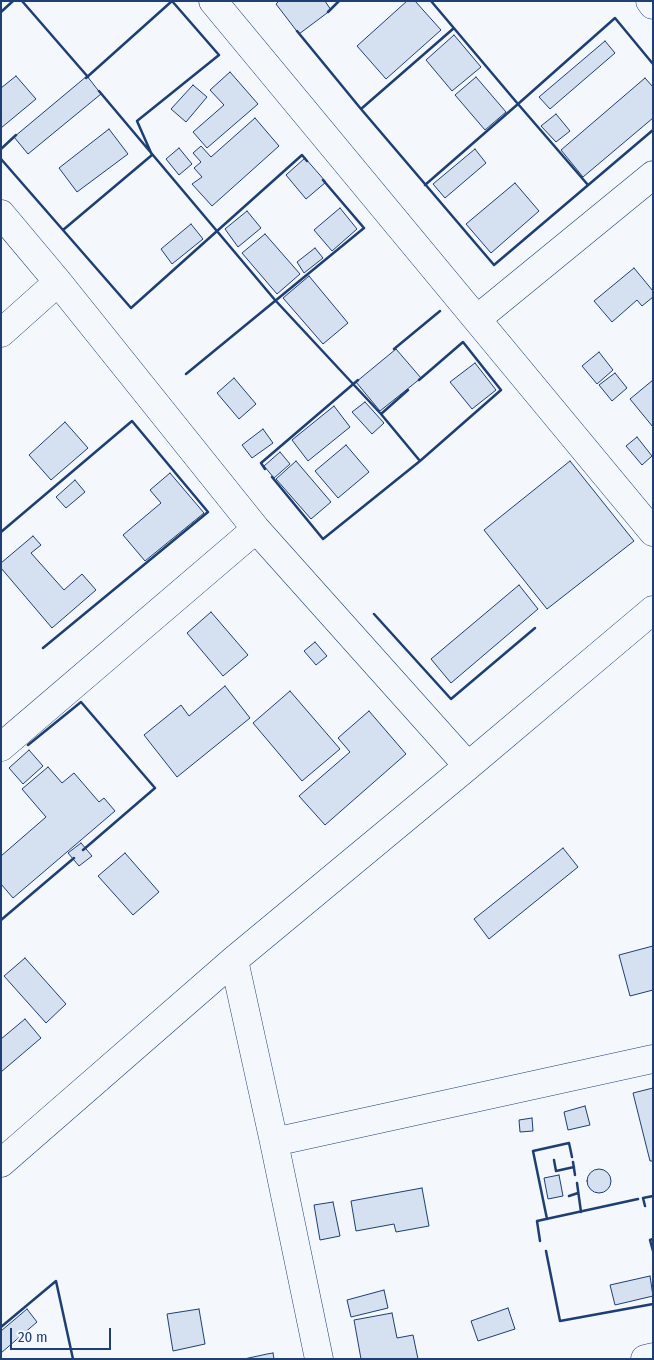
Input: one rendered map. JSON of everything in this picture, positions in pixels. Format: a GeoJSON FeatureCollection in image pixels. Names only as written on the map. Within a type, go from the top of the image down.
{"type":"FeatureCollection","features":[{"type":"Feature","properties":{"kind":"street"},"geometry":{"type":"LineString","coordinates":[[213,1],[653,532]]}},
{"type":"Feature","properties":{"kind":"street"},"geometry":{"type":"LineString","coordinates":[[650,1],[653,5]]}},
{"type":"Feature","properties":{"kind":"street"},"geometry":{"type":"LineString","coordinates":[[477,319],[648,189]]}},
{"type":"Feature","properties":{"kind":"street"},"geometry":{"type":"LineString","coordinates":[[1,214],[58,282],[256,529],[468,766]]}},
{"type":"Feature","properties":{"kind":"street"},"geometry":{"type":"LineString","coordinates":[[1,332],[58,282]]}},
{"type":"Feature","properties":{"kind":"street"},"geometry":{"type":"LineString","coordinates":[[1,746],[256,529]]}},
{"type":"Feature","properties":{"kind":"street"},"geometry":{"type":"LineString","coordinates":[[1,1163],[234,960],[653,610]]}},
{"type":"Feature","properties":{"kind":"street"},"geometry":{"type":"LineString","coordinates":[[234,960],[319,1359]]}},
{"type":"Feature","properties":{"kind":"street"},"geometry":{"type":"LineString","coordinates":[[274,1142],[653,1059]]}},
{"type":"Feature","properties":{"kind":"street"},"geometry":{"type":"LineString","coordinates":[[645,1359],[653,1357]]}},
{"type":"Feature","properties":{"kind":"building"},"geometry":{"type":"Polygon","coordinates":[[[279,1],[325,1],[331,10],[299,34],[276,4],[279,1]]]}},
{"type":"Feature","properties":{"kind":"building"},"geometry":{"type":"Polygon","coordinates":[[[407,1],[415,1],[441,30],[386,79],[357,46],[407,1]]]}},
{"type":"Feature","properties":{"kind":"building"},"geometry":{"type":"Polygon","coordinates":[[[454,35],[481,67],[452,91],[426,60],[454,35]]]}},
{"type":"Feature","properties":{"kind":"building"},"geometry":{"type":"Polygon","coordinates":[[[605,41],[615,53],[550,109],[539,97],[605,41]]]}},
{"type":"Feature","properties":{"kind":"building"},"geometry":{"type":"Polygon","coordinates":[[[230,72],[258,104],[207,148],[193,132],[224,105],[210,90],[230,72]]]}},
{"type":"Feature","properties":{"kind":"building"},"geometry":{"type":"Polygon","coordinates":[[[16,76],[36,99],[1,128],[1,88],[16,76]]]}},
{"type":"Feature","properties":{"kind":"building"},"geometry":{"type":"Polygon","coordinates":[[[87,76],[101,94],[28,154],[14,137],[87,76]]]}},
{"type":"Feature","properties":{"kind":"building"},"geometry":{"type":"Polygon","coordinates":[[[476,77],[506,112],[485,130],[455,95],[476,77]]]}},
{"type":"Feature","properties":{"kind":"building"},"geometry":{"type":"Polygon","coordinates":[[[645,78],[653,87],[653,118],[583,177],[561,150],[645,78]]]}},
{"type":"Feature","properties":{"kind":"building"},"geometry":{"type":"Polygon","coordinates":[[[193,85],[207,97],[186,122],[171,109],[193,85]]]}},
{"type":"Feature","properties":{"kind":"building"},"geometry":{"type":"Polygon","coordinates":[[[556,114],[570,131],[556,142],[541,126],[556,114]]]}},
{"type":"Feature","properties":{"kind":"building"},"geometry":{"type":"Polygon","coordinates":[[[255,118],[279,146],[212,206],[192,184],[202,177],[194,168],[201,162],[193,153],[201,146],[211,157],[255,118]]]}},
{"type":"Feature","properties":{"kind":"building"},"geometry":{"type":"Polygon","coordinates":[[[109,129],[128,154],[77,192],[59,168],[109,129]]]}},
{"type":"Feature","properties":{"kind":"building"},"geometry":{"type":"Polygon","coordinates":[[[179,148],[192,164],[179,175],[166,159],[179,148]]]}},
{"type":"Feature","properties":{"kind":"building"},"geometry":{"type":"Polygon","coordinates":[[[475,149],[486,163],[445,198],[433,184],[475,149]]]}},
{"type":"Feature","properties":{"kind":"building"},"geometry":{"type":"Polygon","coordinates":[[[305,158],[326,182],[306,199],[286,175],[305,158]]]}},
{"type":"Feature","properties":{"kind":"building"},"geometry":{"type":"Polygon","coordinates":[[[515,183],[539,211],[491,253],[466,224],[515,183]]]}},
{"type":"Feature","properties":{"kind":"building"},"geometry":{"type":"Polygon","coordinates":[[[340,208],[357,229],[332,251],[314,230],[340,208]]]}},
{"type":"Feature","properties":{"kind":"building"},"geometry":{"type":"Polygon","coordinates":[[[247,211],[261,228],[238,247],[225,229],[247,211]]]}},
{"type":"Feature","properties":{"kind":"building"},"geometry":{"type":"Polygon","coordinates":[[[191,224],[203,239],[172,264],[161,249],[191,224]]]}},
{"type":"Feature","properties":{"kind":"building"},"geometry":{"type":"Polygon","coordinates":[[[265,234],[300,274],[277,294],[242,253],[265,234]]]}},
{"type":"Feature","properties":{"kind":"building"},"geometry":{"type":"Polygon","coordinates":[[[315,248],[323,258],[304,273],[297,262],[315,248]]]}},
{"type":"Feature","properties":{"kind":"building"},"geometry":{"type":"Polygon","coordinates":[[[634,268],[653,291],[653,297],[642,306],[637,300],[612,322],[594,301],[634,268]]]}},
{"type":"Feature","properties":{"kind":"building"},"geometry":{"type":"Polygon","coordinates":[[[309,276],[348,323],[323,344],[283,298],[309,276]]]}},
{"type":"Feature","properties":{"kind":"building"},"geometry":{"type":"Polygon","coordinates":[[[396,349],[421,378],[380,411],[356,382],[396,349]]]}},
{"type":"Feature","properties":{"kind":"building"},"geometry":{"type":"Polygon","coordinates":[[[599,352],[613,370],[597,384],[582,366],[599,352]]]}},
{"type":"Feature","properties":{"kind":"building"},"geometry":{"type":"Polygon","coordinates":[[[475,363],[496,390],[472,409],[450,382],[475,363]]]}},
{"type":"Feature","properties":{"kind":"building"},"geometry":{"type":"Polygon","coordinates":[[[615,373],[627,388],[612,401],[599,385],[615,373]]]}},
{"type":"Feature","properties":{"kind":"building"},"geometry":{"type":"Polygon","coordinates":[[[234,378],[256,404],[239,419],[217,393],[234,378]]]}},
{"type":"Feature","properties":{"kind":"building"},"geometry":{"type":"Polygon","coordinates":[[[653,380],[653,427],[630,399],[653,380]]]}},
{"type":"Feature","properties":{"kind":"building"},"geometry":{"type":"Polygon","coordinates":[[[365,402],[384,423],[372,434],[352,412],[365,402]]]}},
{"type":"Feature","properties":{"kind":"building"},"geometry":{"type":"Polygon","coordinates":[[[334,406],[350,427],[308,461],[292,440],[334,406]]]}},
{"type":"Feature","properties":{"kind":"building"},"geometry":{"type":"Polygon","coordinates":[[[65,422],[88,448],[51,480],[29,455],[65,422]]]}},
{"type":"Feature","properties":{"kind":"building"},"geometry":{"type":"Polygon","coordinates":[[[263,429],[273,443],[252,458],[242,445],[263,429]]]}},
{"type":"Feature","properties":{"kind":"building"},"geometry":{"type":"Polygon","coordinates":[[[637,437],[652,456],[642,465],[626,446],[637,437]]]}},
{"type":"Feature","properties":{"kind":"building"},"geometry":{"type":"Polygon","coordinates":[[[346,445],[369,472],[338,498],[315,471],[346,445]]]}},
{"type":"Feature","properties":{"kind":"building"},"geometry":{"type":"Polygon","coordinates":[[[280,452],[290,464],[274,478],[264,466],[280,452]]]}},
{"type":"Feature","properties":{"kind":"building"},"geometry":{"type":"Polygon","coordinates":[[[296,461],[331,502],[311,519],[276,479],[296,461]]]}},
{"type":"Feature","properties":{"kind":"building"},"geometry":{"type":"Polygon","coordinates":[[[570,461],[634,541],[547,609],[484,530],[570,461]]]}},
{"type":"Feature","properties":{"kind":"building"},"geometry":{"type":"Polygon","coordinates":[[[170,473],[204,513],[145,561],[123,535],[161,503],[150,490],[170,473]]]}},
{"type":"Feature","properties":{"kind":"building"},"geometry":{"type":"Polygon","coordinates":[[[75,480],[85,492],[66,508],[56,497],[75,480]]]}},
{"type":"Feature","properties":{"kind":"building"},"geometry":{"type":"Polygon","coordinates":[[[33,536],[41,545],[31,553],[64,590],[82,574],[96,590],[52,628],[1,568],[1,563],[33,536]]]}},
{"type":"Feature","properties":{"kind":"building"},"geometry":{"type":"Polygon","coordinates":[[[519,585],[538,609],[451,683],[431,659],[519,585]]]}},
{"type":"Feature","properties":{"kind":"building"},"geometry":{"type":"Polygon","coordinates":[[[211,612],[248,655],[223,676],[187,633],[211,612]]]}},
{"type":"Feature","properties":{"kind":"building"},"geometry":{"type":"Polygon","coordinates":[[[315,642],[327,656],[316,665],[304,651],[315,642]]]}},
{"type":"Feature","properties":{"kind":"building"},"geometry":{"type":"Polygon","coordinates":[[[225,686],[250,718],[177,777],[144,735],[181,705],[189,716],[225,686]]]}},
{"type":"Feature","properties":{"kind":"building"},"geometry":{"type":"Polygon","coordinates":[[[290,691],[340,749],[302,781],[253,723],[290,691]]]}},
{"type":"Feature","properties":{"kind":"building"},"geometry":{"type":"Polygon","coordinates":[[[369,711],[406,754],[325,825],[299,796],[350,752],[338,738],[369,711]]]}},
{"type":"Feature","properties":{"kind":"building"},"geometry":{"type":"Polygon","coordinates":[[[29,750],[43,766],[23,784],[9,768],[29,750]]]}},
{"type":"Feature","properties":{"kind":"building"},"geometry":{"type":"Polygon","coordinates":[[[48,767],[62,783],[74,773],[99,802],[104,798],[115,811],[13,898],[1,884],[1,856],[46,817],[22,789],[48,767]]]}},
{"type":"Feature","properties":{"kind":"building"},"geometry":{"type":"Polygon","coordinates":[[[81,843],[92,856],[79,866],[68,853],[81,843]]]}},
{"type":"Feature","properties":{"kind":"building"},"geometry":{"type":"Polygon","coordinates":[[[563,848],[578,867],[489,939],[474,919],[563,848]]]}},
{"type":"Feature","properties":{"kind":"building"},"geometry":{"type":"Polygon","coordinates":[[[125,853],[159,892],[133,915],[98,876],[125,853]]]}},
{"type":"Feature","properties":{"kind":"building"},"geometry":{"type":"Polygon","coordinates":[[[653,946],[653,990],[630,996],[619,955],[653,946]]]}},
{"type":"Feature","properties":{"kind":"building"},"geometry":{"type":"Polygon","coordinates":[[[25,958],[66,1004],[46,1023],[4,976],[25,958]]]}},
{"type":"Feature","properties":{"kind":"building"},"geometry":{"type":"Polygon","coordinates":[[[25,1019],[41,1038],[1,1072],[1,1039],[25,1019]]]}},
{"type":"Feature","properties":{"kind":"building"},"geometry":{"type":"Polygon","coordinates":[[[653,1088],[653,1161],[650,1161],[633,1093],[653,1088]]]}},
{"type":"Feature","properties":{"kind":"building"},"geometry":{"type":"Polygon","coordinates":[[[585,1106],[590,1125],[568,1130],[564,1112],[585,1106]]]}},
{"type":"Feature","properties":{"kind":"building"},"geometry":{"type":"Polygon","coordinates":[[[532,1118],[533,1131],[520,1132],[519,1120],[532,1118]]]}},
{"type":"Feature","properties":{"kind":"building"},"geometry":{"type":"Polygon","coordinates":[[[599,1169],[608,1172],[611,1181],[608,1190],[599,1193],[590,1190],[587,1181],[590,1172],[599,1169]]]}},
{"type":"Feature","properties":{"kind":"building"},"geometry":{"type":"Polygon","coordinates":[[[559,1175],[563,1196],[548,1199],[544,1178],[559,1175]]]}},
{"type":"Feature","properties":{"kind":"building"},"geometry":{"type":"Polygon","coordinates":[[[422,1188],[429,1226],[396,1232],[394,1224],[356,1231],[351,1201],[422,1188]]]}},
{"type":"Feature","properties":{"kind":"building"},"geometry":{"type":"Polygon","coordinates":[[[333,1202],[340,1236],[320,1240],[314,1205],[333,1202]]]}},
{"type":"Feature","properties":{"kind":"building"},"geometry":{"type":"Polygon","coordinates":[[[650,1276],[653,1296],[615,1305],[610,1285],[650,1276]]]}},
{"type":"Feature","properties":{"kind":"building"},"geometry":{"type":"Polygon","coordinates":[[[384,1290],[388,1308],[351,1317],[347,1300],[384,1290]]]}},
{"type":"Feature","properties":{"kind":"building"},"geometry":{"type":"Polygon","coordinates":[[[508,1308],[515,1329],[478,1341],[471,1321],[508,1308]]]}},
{"type":"Feature","properties":{"kind":"building"},"geometry":{"type":"Polygon","coordinates":[[[27,1309],[37,1322],[1,1353],[1,1331],[27,1309]]]}},
{"type":"Feature","properties":{"kind":"building"},"geometry":{"type":"Polygon","coordinates":[[[199,1309],[205,1344],[173,1351],[167,1314],[199,1309]]]}},
{"type":"Feature","properties":{"kind":"building"},"geometry":{"type":"Polygon","coordinates":[[[392,1313],[397,1338],[413,1335],[418,1359],[361,1359],[354,1320],[392,1313]]]}},
{"type":"Feature","properties":{"kind":"building"},"geometry":{"type":"Polygon","coordinates":[[[273,1353],[274,1359],[244,1359],[267,1354],[273,1353]]]}},
{"type":"Feature","properties":{"kind":"wall"},"geometry":{"type":"LineString","coordinates":[[1,12],[13,1]]}},
{"type":"Feature","properties":{"kind":"wall"},"geometry":{"type":"LineString","coordinates":[[22,1],[88,77]]}},
{"type":"Feature","properties":{"kind":"wall"},"geometry":{"type":"LineString","coordinates":[[86,78],[172,1]]}},
{"type":"Feature","properties":{"kind":"wall"},"geometry":{"type":"LineString","coordinates":[[63,230],[152,155],[137,121],[219,55],[172,1]]}},
{"type":"Feature","properties":{"kind":"wall"},"geometry":{"type":"LineString","coordinates":[[328,12],[339,1]]}},
{"type":"Feature","properties":{"kind":"wall"},"geometry":{"type":"LineString","coordinates":[[431,1],[518,104],[615,18],[653,64]]}},
{"type":"Feature","properties":{"kind":"wall"},"geometry":{"type":"LineString","coordinates":[[361,109],[454,28]]}},
{"type":"Feature","properties":{"kind":"wall"},"geometry":{"type":"LineString","coordinates":[[297,31],[494,265],[653,130]]}},
{"type":"Feature","properties":{"kind":"wall"},"geometry":{"type":"LineString","coordinates":[[99,91],[275,300],[381,414],[420,461]]}},
{"type":"Feature","properties":{"kind":"wall"},"geometry":{"type":"LineString","coordinates":[[425,185],[518,104],[588,185]]}},
{"type":"Feature","properties":{"kind":"wall"},"geometry":{"type":"LineString","coordinates":[[1,149],[16,135]]}},
{"type":"Feature","properties":{"kind":"wall"},"geometry":{"type":"LineString","coordinates":[[1,159],[131,308],[302,155],[307,161]]}},
{"type":"Feature","properties":{"kind":"wall"},"geometry":{"type":"LineString","coordinates":[[186,374],[364,228],[323,180]]}},
{"type":"Feature","properties":{"kind":"wall"},"geometry":{"type":"LineString","coordinates":[[394,349],[440,311]]}},
{"type":"Feature","properties":{"kind":"wall"},"geometry":{"type":"LineString","coordinates":[[272,477],[323,539],[420,461],[501,390],[463,342],[419,380]]}},
{"type":"Feature","properties":{"kind":"wall"},"geometry":{"type":"LineString","coordinates":[[265,469],[261,463],[358,380]]}},
{"type":"Feature","properties":{"kind":"wall"},"geometry":{"type":"LineString","coordinates":[[381,414],[408,390]]}},
{"type":"Feature","properties":{"kind":"wall"},"geometry":{"type":"LineString","coordinates":[[1,532],[132,421],[208,512],[43,648]]}},
{"type":"Feature","properties":{"kind":"wall"},"geometry":{"type":"LineString","coordinates":[[374,614],[451,699],[535,628]]}},
{"type":"Feature","properties":{"kind":"wall"},"geometry":{"type":"LineString","coordinates":[[28,745],[81,702],[155,788],[83,850]]}},
{"type":"Feature","properties":{"kind":"wall"},"geometry":{"type":"LineString","coordinates":[[1,920],[74,858]]}},
{"type":"Feature","properties":{"kind":"wall"},"geometry":{"type":"LineString","coordinates":[[547,1219],[533,1151],[569,1143],[572,1157]]}},
{"type":"Feature","properties":{"kind":"wall"},"geometry":{"type":"LineString","coordinates":[[554,1160],[556,1171],[574,1167]]}},
{"type":"Feature","properties":{"kind":"wall"},"geometry":{"type":"LineString","coordinates":[[573,1162],[575,1175]]}},
{"type":"Feature","properties":{"kind":"wall"},"geometry":{"type":"LineString","coordinates":[[577,1183],[581,1212]]}},
{"type":"Feature","properties":{"kind":"wall"},"geometry":{"type":"LineString","coordinates":[[569,1196],[578,1193]]}},
{"type":"Feature","properties":{"kind":"wall"},"geometry":{"type":"LineString","coordinates":[[645,1206],[643,1198],[653,1196]]}},
{"type":"Feature","properties":{"kind":"wall"},"geometry":{"type":"LineString","coordinates":[[540,1241],[537,1221],[638,1199]]}},
{"type":"Feature","properties":{"kind":"wall"},"geometry":{"type":"LineString","coordinates":[[653,1239],[650,1240],[653,1251]]}},
{"type":"Feature","properties":{"kind":"wall"},"geometry":{"type":"LineString","coordinates":[[546,1251],[560,1321],[653,1304]]}},
{"type":"Feature","properties":{"kind":"wall"},"geometry":{"type":"LineString","coordinates":[[1,1327],[56,1281],[73,1359]]}}]}
